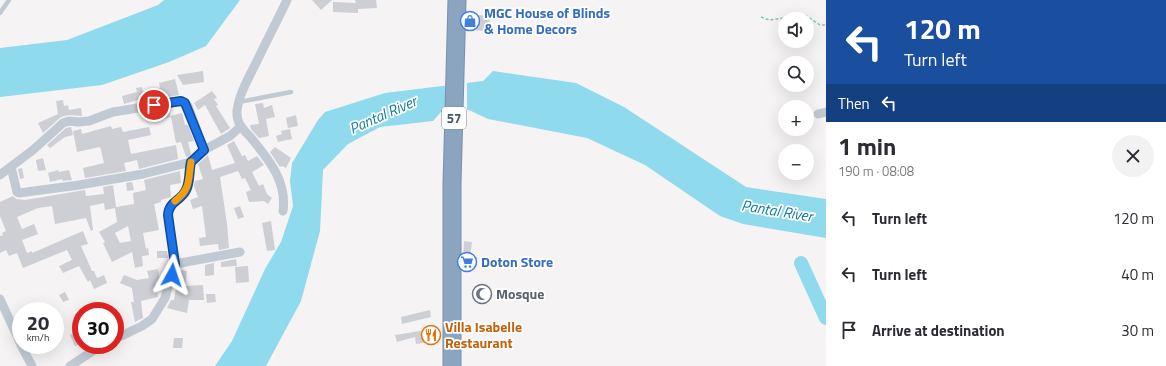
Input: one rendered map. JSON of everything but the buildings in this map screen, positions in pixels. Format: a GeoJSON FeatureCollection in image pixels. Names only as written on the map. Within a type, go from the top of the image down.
{"type":"FeatureCollection","features":[{"type":"Feature","properties":{"kind":"highway","name":"57"},"geometry":{"type":"LineString","coordinates":[[452,366],[452,184],[457,0]]}},
{"type":"Feature","properties":{"kind":"street"},"geometry":{"type":"LineString","coordinates":[[283,212],[284,200],[279,176],[251,138],[240,127],[237,112],[239,102],[287,0]]}},
{"type":"Feature","properties":{"kind":"street"},"geometry":{"type":"LineString","coordinates":[[0,175],[33,150],[63,124],[69,121],[89,121],[113,112],[181,101],[188,106],[204,150]]}},
{"type":"Feature","properties":{"kind":"street"},"geometry":{"type":"LineString","coordinates":[[11,167],[17,192],[19,193],[136,176],[191,162],[204,150],[230,136],[240,127]]}},
{"type":"Feature","properties":{"kind":"street"},"geometry":{"type":"LineString","coordinates":[[124,335],[142,326],[152,319],[165,298],[175,264],[168,208],[185,193],[188,188],[191,162]]}},
{"type":"Feature","properties":{"kind":"street"},"geometry":{"type":"LineString","coordinates":[[175,264],[240,252]]}},
{"type":"Feature","properties":{"kind":"street"},"geometry":{"type":"LineString","coordinates":[[0,299],[12,325]]}},
{"type":"Feature","properties":{"kind":"street"},"geometry":{"type":"LineString","coordinates":[[26,354],[32,366]]}},
{"type":"Feature","properties":{"kind":"street"},"geometry":{"type":"LineString","coordinates":[[70,366],[88,354]]}},
{"type":"Feature","properties":{"kind":"lane"},"geometry":{"type":"LineString","coordinates":[[0,13],[7,6],[9,0]]}},
{"type":"Feature","properties":{"kind":"lane"},"geometry":{"type":"LineString","coordinates":[[239,102],[291,92]]}},
{"type":"Feature","properties":{"kind":"path"},"geometry":{"type":"LineString","coordinates":[[761,17],[769,20],[805,15],[820,25],[826,25]]}},
{"type":"Feature","properties":{"kind":"water"},"geometry":{"type":"Polygon","coordinates":[[[164,0],[240,0],[206,46],[169,62],[102,85],[0,97],[0,48],[67,40],[158,5],[164,0]]]}},
{"type":"Feature","properties":{"kind":"water"},"geometry":{"type":"Polygon","coordinates":[[[493,71],[576,83],[624,107],[746,187],[826,199],[826,238],[743,224],[720,216],[645,165],[587,138],[488,119],[469,110],[441,112],[433,121],[380,127],[348,144],[323,170],[320,231],[301,301],[266,366],[215,366],[232,341],[265,269],[281,242],[293,206],[290,181],[292,163],[318,120],[325,112],[385,93],[483,81],[493,71]]]}},
{"type":"Feature","properties":{"kind":"pier"},"geometry":{"type":"Polygon","coordinates":[[[467,81],[467,112],[446,114],[445,84],[467,81]]]}},
{"type":"Feature","properties":{"kind":"waterway","name":"Pantal River"},"geometry":{"type":"LineString","coordinates":[[801,263],[826,318]]}},
{"type":"Feature","properties":{"kind":"slow traffic"},"geometry":{"type":"LineString","coordinates":[[175,201],[185,193],[188,188],[191,162]]}},
{"type":"Feature","properties":{"kind":"place","name":"MGC House of Blinds & Home Decors"},"geometry":{"type":"Point","coordinates":[470,21]}},
{"type":"Feature","properties":{"kind":"place","name":"Doton Store"},"geometry":{"type":"Point","coordinates":[467,262]}},
{"type":"Feature","properties":{"kind":"place","name":"Mosque"},"geometry":{"type":"Point","coordinates":[482,294]}},
{"type":"Feature","properties":{"kind":"place","name":"Villa Isabelle Restaurant"},"geometry":{"type":"Point","coordinates":[431,335]}},
{"type":"Feature","properties":{"kind":"route"},"geometry":{"type":"LineString","coordinates":[[154,105],[181,101],[185,103],[188,106],[204,150],[191,162],[188,188],[185,193],[168,208],[175,264],[172,275]]}}]}
